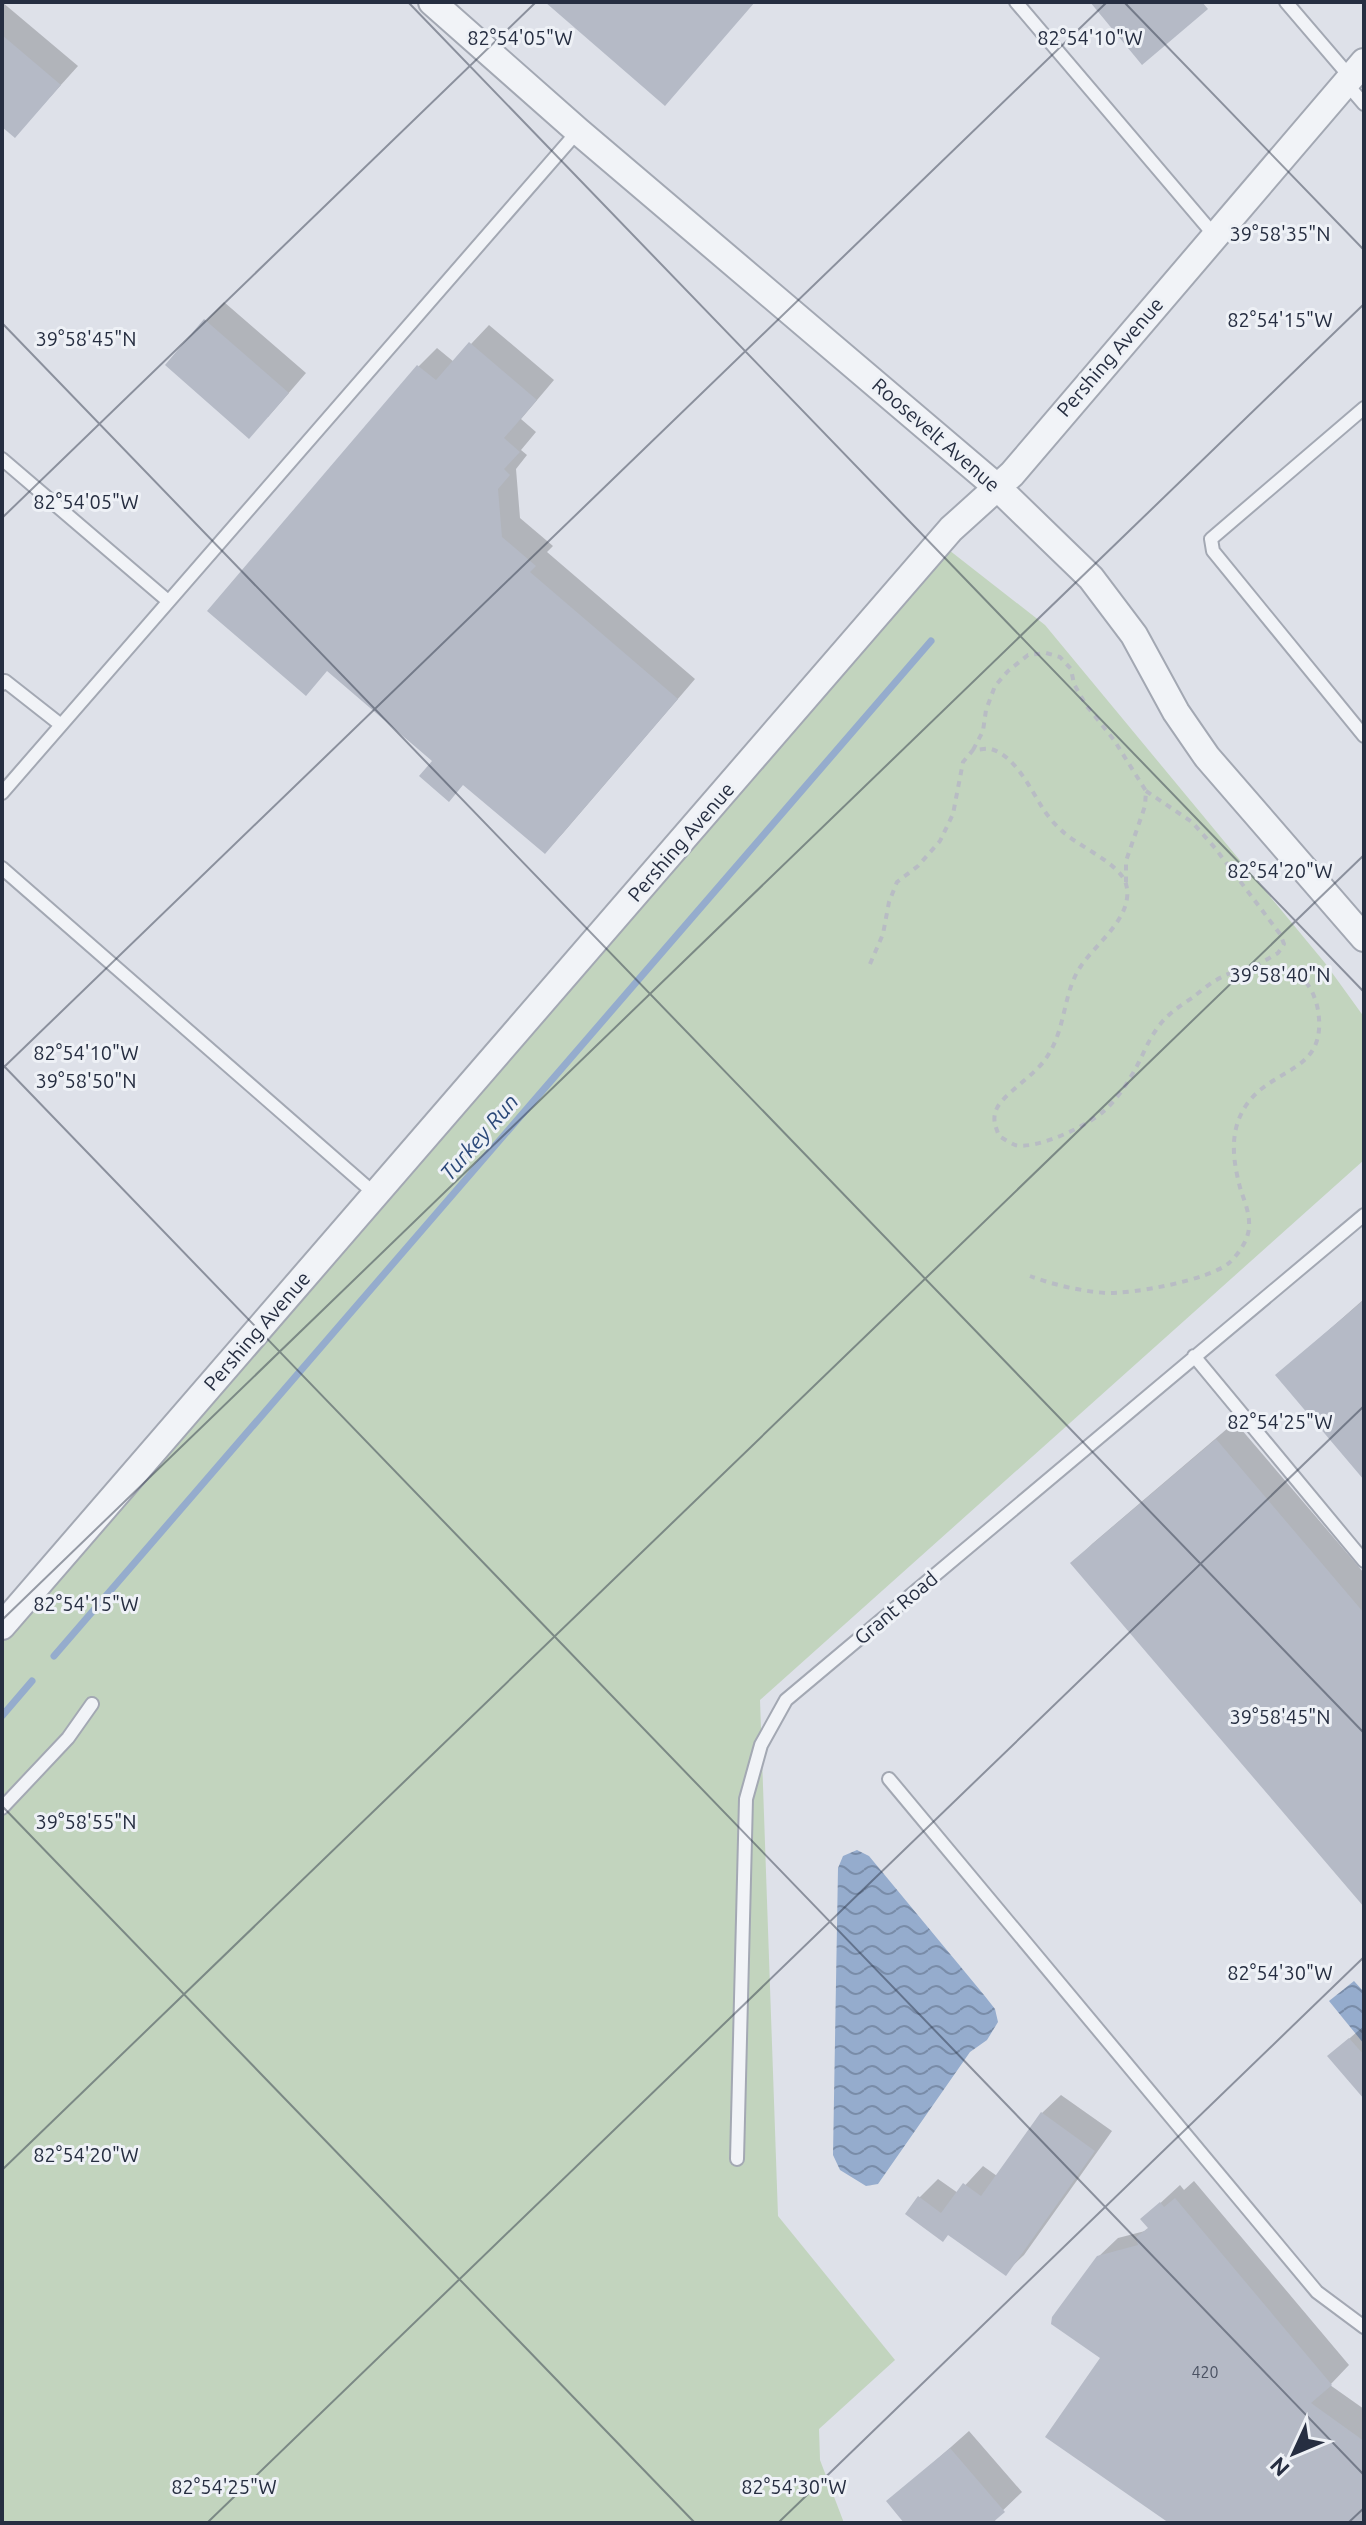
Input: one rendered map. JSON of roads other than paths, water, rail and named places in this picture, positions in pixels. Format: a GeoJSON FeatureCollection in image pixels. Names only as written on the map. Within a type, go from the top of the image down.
{"type":"FeatureCollection","features":[{"type":"Feature","properties":{"kind":"street","name":"Roosevelt Avenue"},"geometry":{"type":"LineString","coordinates":[[432,2],[578,131],[998,488],[1091,578],[1134,635],[1176,712],[1207,757],[1364,938]]}},
{"type":"Feature","properties":{"kind":"street","name":"Pershing Avenue"},"geometry":{"type":"LineString","coordinates":[[2,1626],[951,529],[998,488],[1354,74]]}},
{"type":"Feature","properties":{"kind":"lane"},"geometry":{"type":"LineString","coordinates":[[1016,2],[1215,236]]}},
{"type":"Feature","properties":{"kind":"lane"},"geometry":{"type":"LineString","coordinates":[[1286,2],[1354,74],[1364,104]]}},
{"type":"Feature","properties":{"kind":"lane"},"geometry":{"type":"LineString","coordinates":[[2,793],[578,131]]}},
{"type":"Feature","properties":{"kind":"lane"},"geometry":{"type":"LineString","coordinates":[[1364,408],[1211,539],[1213,551],[1364,736]]}},
{"type":"Feature","properties":{"kind":"lane"},"geometry":{"type":"LineString","coordinates":[[2,459],[168,601]]}},
{"type":"Feature","properties":{"kind":"lane"},"geometry":{"type":"LineString","coordinates":[[2,684],[5,681],[61,725]]}},
{"type":"Feature","properties":{"kind":"lane"},"geometry":{"type":"LineString","coordinates":[[2,868],[375,1194]]}},
{"type":"Feature","properties":{"kind":"lane","name":"Grant Road"},"geometry":{"type":"LineString","coordinates":[[737,2159],[746,1799],[761,1745],[786,1700],[1364,1215]]}},
{"type":"Feature","properties":{"kind":"lane"},"geometry":{"type":"LineString","coordinates":[[1194,1356],[1364,1561]]}},
{"type":"Feature","properties":{"kind":"lane"},"geometry":{"type":"LineString","coordinates":[[2,1808],[68,1738],[92,1704]]}},
{"type":"Feature","properties":{"kind":"lane"},"geometry":{"type":"LineString","coordinates":[[889,1779],[1317,2292],[1364,2327]]}},
{"type":"Feature","properties":{"kind":"water"},"geometry":{"type":"Polygon","coordinates":[[[857,1850],[869,1856],[984,1995],[995,2009],[998,2022],[987,2040],[970,2052],[878,2184],[866,2186],[840,2170],[833,2155],[838,1868],[843,1856],[857,1850]]]}},
{"type":"Feature","properties":{"kind":"water"},"geometry":{"type":"Polygon","coordinates":[[[1354,1981],[1364,1992],[1364,2044],[1329,2001],[1354,1981]]]}},
{"type":"Feature","properties":{"kind":"waterway","name":"Turkey Run"},"geometry":{"type":"LineString","coordinates":[[54,1656],[931,641]]}},
{"type":"Feature","properties":{"kind":"waterway","name":"Turkey Run"},"geometry":{"type":"LineString","coordinates":[[2,1716],[32,1681]]}}]}
